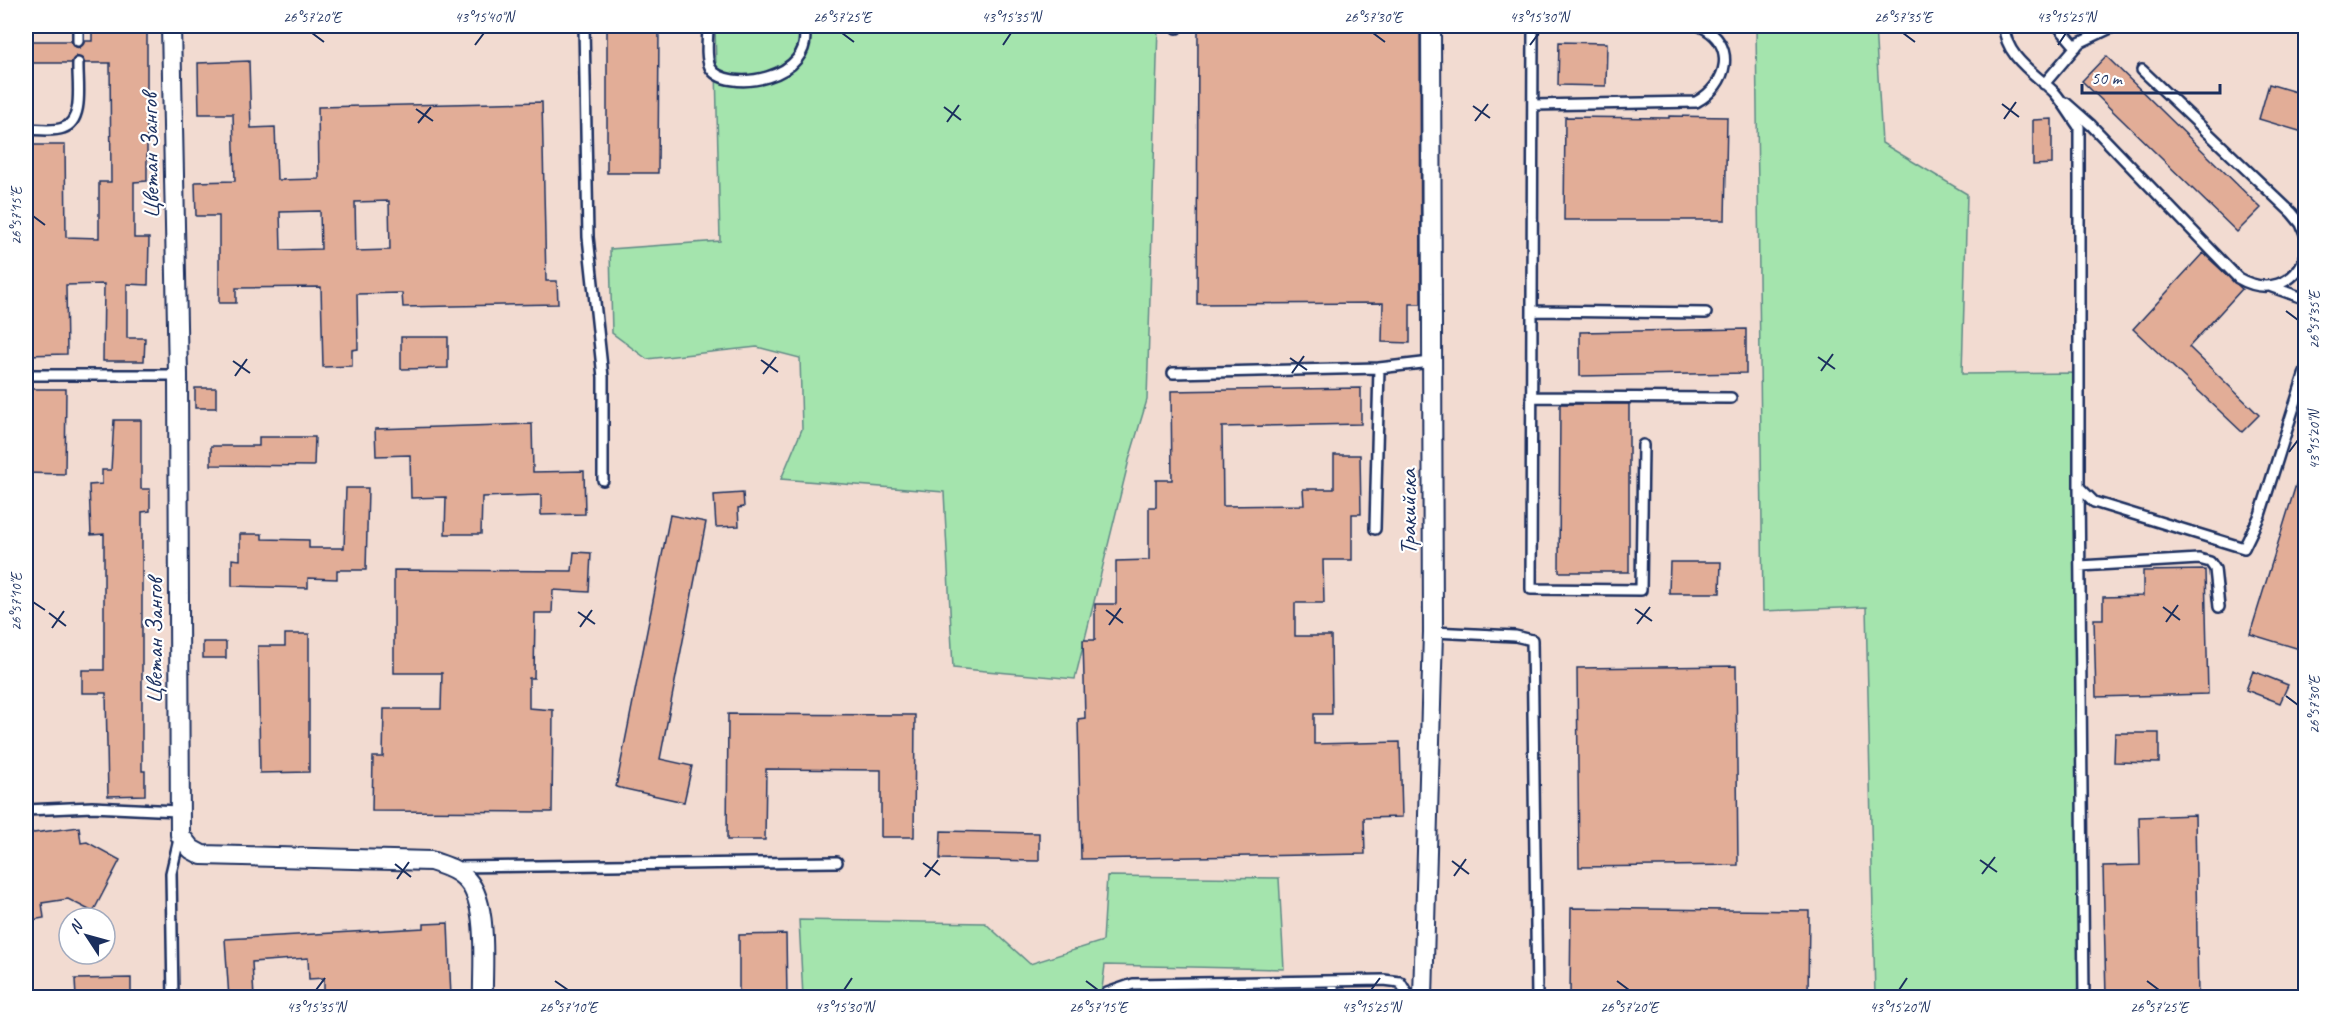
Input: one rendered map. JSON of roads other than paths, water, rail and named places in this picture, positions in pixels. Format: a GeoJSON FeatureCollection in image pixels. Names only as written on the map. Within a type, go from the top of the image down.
{"type":"FeatureCollection","features":[{"type":"Feature","properties":{"kind":"street","name":"Цветан Зангов"},"geometry":{"type":"LineString","coordinates":[[171,26],[178,375],[178,811],[180,835]]}},
{"type":"Feature","properties":{"kind":"street","name":"Тракийска"},"geometry":{"type":"LineString","coordinates":[[1423,998],[1432,632],[1431,26]]}},
{"type":"Feature","properties":{"kind":"street"},"geometry":{"type":"LineString","coordinates":[[180,835],[191,849],[202,855],[431,861],[450,867],[465,877],[479,903],[483,998]]}},
{"type":"Feature","properties":{"kind":"lane"},"geometry":{"type":"LineString","coordinates":[[78,26],[78,41]]}},
{"type":"Feature","properties":{"kind":"lane"},"geometry":{"type":"LineString","coordinates":[[584,26],[588,237],[603,377],[603,480]]}},
{"type":"Feature","properties":{"kind":"lane"},"geometry":{"type":"LineString","coordinates":[[708,26],[710,66],[719,77],[732,81],[782,72],[792,66],[804,50],[806,33],[803,26]]}},
{"type":"Feature","properties":{"kind":"lane"},"geometry":{"type":"LineString","coordinates":[[1533,26],[1531,589],[1641,590],[1643,445]]}},
{"type":"Feature","properties":{"kind":"lane"},"geometry":{"type":"LineString","coordinates":[[1533,105],[1696,102],[1718,85],[1723,72],[1724,58],[1715,37],[1700,26]]}},
{"type":"Feature","properties":{"kind":"lane"},"geometry":{"type":"LineString","coordinates":[[2004,26],[2005,35],[2016,57],[2091,125],[2238,278],[2258,287],[2272,287],[2306,299]]}},
{"type":"Feature","properties":{"kind":"lane"},"geometry":{"type":"LineString","coordinates":[[2058,26],[2076,47]]}},
{"type":"Feature","properties":{"kind":"lane"},"geometry":{"type":"LineString","coordinates":[[2044,84],[2076,47],[2093,35],[2115,26]]}},
{"type":"Feature","properties":{"kind":"lane"},"geometry":{"type":"LineString","coordinates":[[26,129],[63,128],[73,120],[77,109],[78,63]]}},
{"type":"Feature","properties":{"kind":"lane"},"geometry":{"type":"LineString","coordinates":[[2142,70],[2292,213],[2301,224],[2306,236]]}},
{"type":"Feature","properties":{"kind":"lane"},"geometry":{"type":"LineString","coordinates":[[2056,94],[2079,127],[2079,487],[2084,998]]}},
{"type":"Feature","properties":{"kind":"lane"},"geometry":{"type":"LineString","coordinates":[[2272,287],[2292,277],[2306,255]]}},
{"type":"Feature","properties":{"kind":"lane"},"geometry":{"type":"LineString","coordinates":[[1532,311],[1706,313]]}},
{"type":"Feature","properties":{"kind":"lane"},"geometry":{"type":"LineString","coordinates":[[1173,373],[1379,368],[1431,362]]}},
{"type":"Feature","properties":{"kind":"lane"},"geometry":{"type":"LineString","coordinates":[[1375,528],[1379,368]]}},
{"type":"Feature","properties":{"kind":"lane"},"geometry":{"type":"LineString","coordinates":[[2079,487],[2094,502],[2244,548],[2260,515],[2306,369]]}},
{"type":"Feature","properties":{"kind":"lane"},"geometry":{"type":"LineString","coordinates":[[26,375],[178,375]]}},
{"type":"Feature","properties":{"kind":"lane"},"geometry":{"type":"LineString","coordinates":[[1532,397],[1731,398]]}},
{"type":"Feature","properties":{"kind":"lane"},"geometry":{"type":"LineString","coordinates":[[2080,566],[2199,559],[2210,562],[2215,568],[2218,607]]}},
{"type":"Feature","properties":{"kind":"lane"},"geometry":{"type":"LineString","coordinates":[[1432,632],[1515,636],[1532,640],[1537,998]]}},
{"type":"Feature","properties":{"kind":"lane"},"geometry":{"type":"LineString","coordinates":[[26,810],[92,807],[178,811]]}},
{"type":"Feature","properties":{"kind":"lane"},"geometry":{"type":"LineString","coordinates":[[173,998],[171,873],[180,835]]}},
{"type":"Feature","properties":{"kind":"lane"},"geometry":{"type":"LineString","coordinates":[[450,867],[837,862]]}},
{"type":"Feature","properties":{"kind":"lane"},"geometry":{"type":"LineString","coordinates":[[1333,981],[1333,998]]}},
{"type":"Feature","properties":{"kind":"lane"},"geometry":{"type":"LineString","coordinates":[[1104,998],[1107,993],[1133,984],[1333,981],[1400,982],[1410,998]]}}]}
